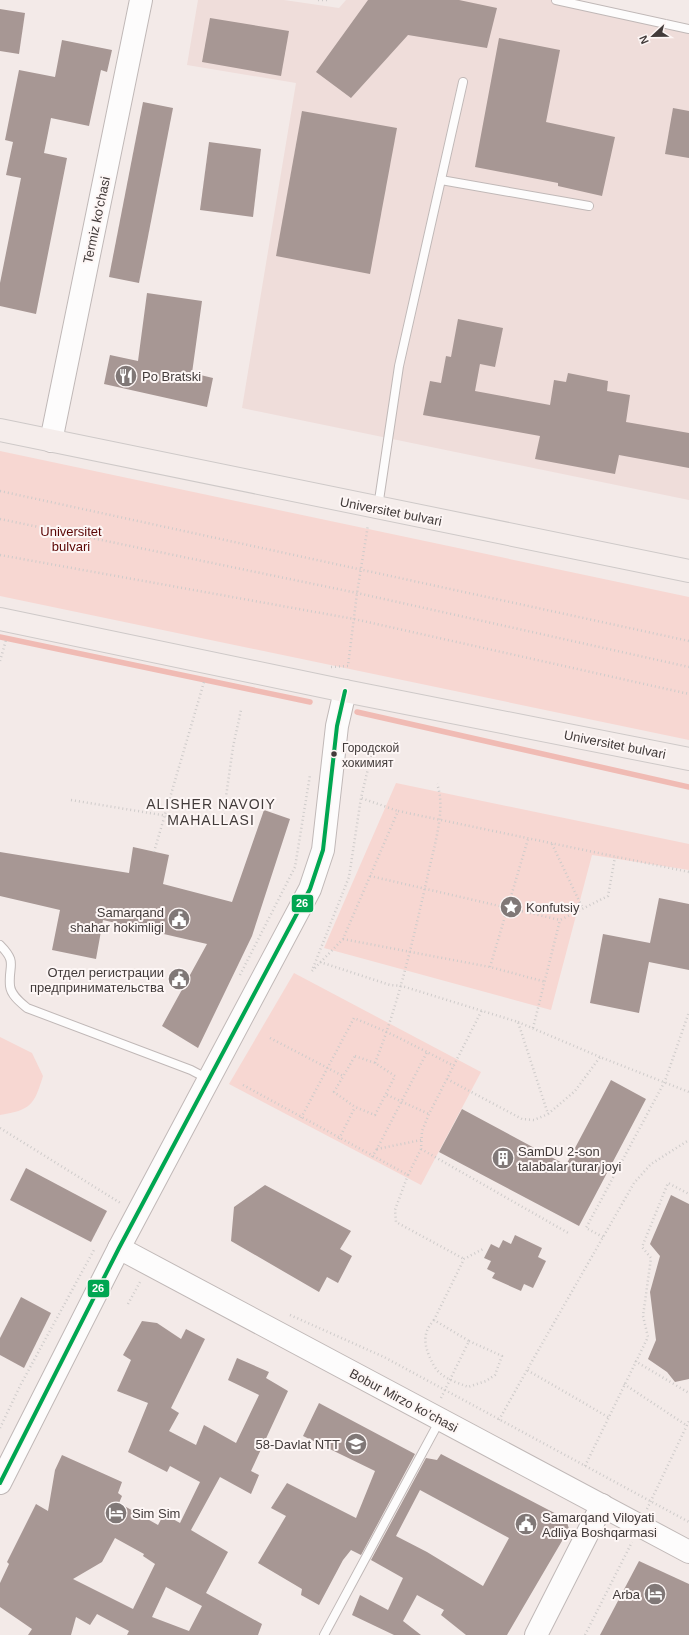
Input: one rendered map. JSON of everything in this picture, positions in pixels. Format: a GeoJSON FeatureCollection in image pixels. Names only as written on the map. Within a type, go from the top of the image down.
{"type":"FeatureCollection","features":[{"type":"Feature","properties":{"kind":"main road","name":"Termiz ko'chasi"},"geometry":{"type":"LineString","coordinates":[[51,441],[141,0]]}},
{"type":"Feature","properties":{"kind":"main road","name":"Universitet bulvari"},"geometry":{"type":"LineString","coordinates":[[0,430],[255,485],[373,514],[689,571]]}},
{"type":"Feature","properties":{"kind":"main road","name":"Universitet bulvari"},"geometry":{"type":"LineString","coordinates":[[0,619],[689,759]]}},
{"type":"Feature","properties":{"kind":"main road"},"geometry":{"type":"LineString","coordinates":[[0,1483],[119,1248],[124,1207],[209,1079],[310,889],[323,850],[336,753],[337,726],[344,690]]}},
{"type":"Feature","properties":{"kind":"main road","name":"Bobur Mirzo ko'chasi"},"geometry":{"type":"LineString","coordinates":[[119,1248],[689,1552]]}},
{"type":"Feature","properties":{"kind":"main road"},"geometry":{"type":"LineString","coordinates":[[536,1635],[602,1505]]}},
{"type":"Feature","properties":{"kind":"lane"},"geometry":{"type":"LineString","coordinates":[[556,0],[689,29]]}},
{"type":"Feature","properties":{"kind":"lane"},"geometry":{"type":"LineString","coordinates":[[373,514],[399,366],[463,82]]}},
{"type":"Feature","properties":{"kind":"lane"},"geometry":{"type":"LineString","coordinates":[[441,180],[589,206]]}},
{"type":"Feature","properties":{"kind":"lane"},"geometry":{"type":"LineString","coordinates":[[0,946],[8,954],[12,965],[10,986],[16,998],[27,1008],[191,1070],[209,1079]]}},
{"type":"Feature","properties":{"kind":"lane"},"geometry":{"type":"LineString","coordinates":[[324,1635],[436,1417]]}},
{"type":"Feature","properties":{"kind":"path"},"geometry":{"type":"LineString","coordinates":[[318,0],[329,0]]}},
{"type":"Feature","properties":{"kind":"path"},"geometry":{"type":"LineString","coordinates":[[0,491],[689,641]]}},
{"type":"Feature","properties":{"kind":"path"},"geometry":{"type":"LineString","coordinates":[[328,667],[348,666],[357,593],[373,514]]}},
{"type":"Feature","properties":{"kind":"path"},"geometry":{"type":"LineString","coordinates":[[0,520],[357,593],[689,666]]}},
{"type":"Feature","properties":{"kind":"path"},"geometry":{"type":"LineString","coordinates":[[0,555],[354,620],[689,694]]}},
{"type":"Feature","properties":{"kind":"path"},"geometry":{"type":"LineString","coordinates":[[0,661],[4,647]]}},
{"type":"Feature","properties":{"kind":"path"},"geometry":{"type":"LineString","coordinates":[[154,852],[202,688]]}},
{"type":"Feature","properties":{"kind":"path"},"geometry":{"type":"LineString","coordinates":[[71,800],[222,825],[233,747],[241,710]]}},
{"type":"Feature","properties":{"kind":"path"},"geometry":{"type":"LineString","coordinates":[[372,752],[361,798],[349,877],[312,971],[343,939],[398,811]]}},
{"type":"Feature","properties":{"kind":"path"},"geometry":{"type":"LineString","coordinates":[[238,979],[295,867],[310,770]]}},
{"type":"Feature","properties":{"kind":"path"},"geometry":{"type":"LineString","coordinates":[[374,1063],[387,1032],[402,986],[440,820],[437,784]]}},
{"type":"Feature","properties":{"kind":"path"},"geometry":{"type":"LineString","coordinates":[[361,798],[398,811],[689,872]]}},
{"type":"Feature","properties":{"kind":"path"},"geometry":{"type":"LineString","coordinates":[[490,967],[528,839]]}},
{"type":"Feature","properties":{"kind":"path"},"geometry":{"type":"LineString","coordinates":[[552,844],[583,909]]}},
{"type":"Feature","properties":{"kind":"path"},"geometry":{"type":"LineString","coordinates":[[370,876],[560,920],[608,896],[615,857]]}},
{"type":"Feature","properties":{"kind":"path"},"geometry":{"type":"LineString","coordinates":[[533,1028],[546,982],[560,920]]}},
{"type":"Feature","properties":{"kind":"path"},"geometry":{"type":"LineString","coordinates":[[343,939],[490,967],[546,982]]}},
{"type":"Feature","properties":{"kind":"path"},"geometry":{"type":"LineString","coordinates":[[320,962],[390,985],[402,986],[518,1022],[651,1078],[689,1092]]}},
{"type":"Feature","properties":{"kind":"path"},"geometry":{"type":"LineString","coordinates":[[464,1259],[396,1222],[395,1210],[408,1175],[421,1150],[421,1140],[429,1114],[482,1010]]}},
{"type":"Feature","properties":{"kind":"path"},"geometry":{"type":"LineString","coordinates":[[604,1237],[586,1228],[665,1082],[689,1012]]}},
{"type":"Feature","properties":{"kind":"path"},"geometry":{"type":"LineString","coordinates":[[301,1118],[354,1018],[387,1032],[454,1066]]}},
{"type":"Feature","properties":{"kind":"path"},"geometry":{"type":"LineString","coordinates":[[518,1022],[548,1114]]}},
{"type":"Feature","properties":{"kind":"path"},"geometry":{"type":"LineString","coordinates":[[270,1038],[343,1076]]}},
{"type":"Feature","properties":{"kind":"path"},"geometry":{"type":"LineString","coordinates":[[372,1157],[427,1052]]}},
{"type":"Feature","properties":{"kind":"path"},"geometry":{"type":"LineString","coordinates":[[355,1056],[374,1063],[395,1076],[387,1095],[375,1115],[354,1107],[334,1092],[355,1056]]}},
{"type":"Feature","properties":{"kind":"path"},"geometry":{"type":"LineString","coordinates":[[447,1080],[522,1119],[534,1120],[548,1114],[575,1091],[600,1057]]}},
{"type":"Feature","properties":{"kind":"path"},"geometry":{"type":"LineString","coordinates":[[242,1085],[372,1157],[408,1175]]}},
{"type":"Feature","properties":{"kind":"path"},"geometry":{"type":"LineString","coordinates":[[387,1095],[429,1114]]}},
{"type":"Feature","properties":{"kind":"path"},"geometry":{"type":"LineString","coordinates":[[339,1139],[354,1107]]}},
{"type":"Feature","properties":{"kind":"path"},"geometry":{"type":"LineString","coordinates":[[0,1128],[124,1207]]}},
{"type":"Feature","properties":{"kind":"path"},"geometry":{"type":"LineString","coordinates":[[376,1149],[421,1140]]}},
{"type":"Feature","properties":{"kind":"path"},"geometry":{"type":"LineString","coordinates":[[499,1420],[634,1182],[651,1164],[689,1140]]}},
{"type":"Feature","properties":{"kind":"path"},"geometry":{"type":"LineString","coordinates":[[421,1150],[570,1234]]}},
{"type":"Feature","properties":{"kind":"path"},"geometry":{"type":"LineString","coordinates":[[584,1466],[648,1337],[642,1316],[651,1258],[642,1247],[668,1183],[689,1194]]}},
{"type":"Feature","properties":{"kind":"path"},"geometry":{"type":"LineString","coordinates":[[0,1428],[21,1384],[97,1245]]}},
{"type":"Feature","properties":{"kind":"path"},"geometry":{"type":"LineString","coordinates":[[434,1320],[469,1341],[502,1356],[496,1375],[486,1381],[468,1387],[450,1379],[439,1373],[427,1351],[424,1337],[428,1326],[434,1320],[464,1259],[483,1250]]}},
{"type":"Feature","properties":{"kind":"path"},"geometry":{"type":"LineString","coordinates":[[128,1304],[140,1282]]}},
{"type":"Feature","properties":{"kind":"path"},"geometry":{"type":"LineString","coordinates":[[283,1312],[384,1357],[689,1522]]}},
{"type":"Feature","properties":{"kind":"path"},"geometry":{"type":"LineString","coordinates":[[436,1417],[445,1390],[469,1341]]}},
{"type":"Feature","properties":{"kind":"path"},"geometry":{"type":"LineString","coordinates":[[635,1361],[689,1393]]}},
{"type":"Feature","properties":{"kind":"path"},"geometry":{"type":"LineString","coordinates":[[527,1370],[608,1417]]}},
{"type":"Feature","properties":{"kind":"path"},"geometry":{"type":"LineString","coordinates":[[624,1384],[686,1425]]}},
{"type":"Feature","properties":{"kind":"path"},"geometry":{"type":"LineString","coordinates":[[585,1635],[640,1526],[689,1421]]}},
{"type":"Feature","properties":{"kind":"shaded area"},"geometry":{"type":"Polygon","coordinates":[[[198,0],[284,0],[339,8],[346,0],[568,0],[689,32],[689,500],[242,408],[296,83],[187,65],[198,0]]]}},
{"type":"Feature","properties":{"kind":"green space","name":"Universitet bulvari"},"geometry":{"type":"Polygon","coordinates":[[[0,451],[689,597],[689,740],[0,596],[0,451]]]}},
{"type":"Feature","properties":{"kind":"green space"},"geometry":{"type":"Polygon","coordinates":[[[396,783],[689,844],[689,870],[592,855],[551,1010],[324,948],[396,783]]]}},
{"type":"Feature","properties":{"kind":"green space"},"geometry":{"type":"Polygon","coordinates":[[[294,973],[481,1072],[421,1185],[229,1084],[294,973]]]}},
{"type":"Feature","properties":{"kind":"green space"},"geometry":{"type":"Polygon","coordinates":[[[0,1037],[32,1053],[43,1076],[37,1094],[30,1104],[19,1111],[0,1115],[0,1037]]]}},
{"type":"Feature","properties":{"kind":"building"},"geometry":{"type":"Polygon","coordinates":[[[368,0],[459,0],[497,8],[487,48],[408,35],[351,98],[316,72],[368,0]]]}},
{"type":"Feature","properties":{"kind":"building"},"geometry":{"type":"Polygon","coordinates":[[[0,9],[25,13],[19,54],[0,51],[0,9]]]}},
{"type":"Feature","properties":{"kind":"building"},"geometry":{"type":"Polygon","coordinates":[[[210,18],[289,31],[281,76],[202,62],[210,18]]]}},
{"type":"Feature","properties":{"kind":"building"},"geometry":{"type":"Polygon","coordinates":[[[499,38],[560,50],[546,122],[615,137],[602,196],[558,186],[558,183],[475,167],[499,38]]]}},
{"type":"Feature","properties":{"kind":"building"},"geometry":{"type":"Polygon","coordinates":[[[62,40],[112,50],[107,72],[101,70],[89,126],[51,118],[44,153],[67,158],[36,314],[0,306],[0,283],[21,178],[6,175],[13,142],[5,140],[19,70],[55,77],[62,40]]]}},
{"type":"Feature","properties":{"kind":"building"},"geometry":{"type":"Polygon","coordinates":[[[143,102],[173,108],[139,283],[109,277],[143,102]]]}},
{"type":"Feature","properties":{"kind":"building"},"geometry":{"type":"Polygon","coordinates":[[[673,108],[689,111],[689,158],[665,154],[673,108]]]}},
{"type":"Feature","properties":{"kind":"building"},"geometry":{"type":"Polygon","coordinates":[[[302,111],[397,128],[370,274],[276,256],[302,111]]]}},
{"type":"Feature","properties":{"kind":"building"},"geometry":{"type":"Polygon","coordinates":[[[209,142],[261,149],[253,217],[200,210],[209,142]]]}},
{"type":"Feature","properties":{"kind":"building"},"geometry":{"type":"Polygon","coordinates":[[[147,293],[202,301],[192,373],[213,378],[207,407],[104,384],[110,355],[138,361],[147,293]]]}},
{"type":"Feature","properties":{"kind":"building"},"geometry":{"type":"Polygon","coordinates":[[[458,319],[503,328],[495,367],[480,364],[475,391],[550,405],[554,380],[566,382],[568,373],[608,381],[607,391],[630,395],[626,422],[689,433],[689,468],[619,455],[615,474],[535,459],[540,436],[423,415],[430,381],[441,383],[446,356],[451,357],[458,319]]]}},
{"type":"Feature","properties":{"kind":"building","name":"Samarqand shahar hokimligi"},"geometry":{"type":"Polygon","coordinates":[[[264,810],[290,819],[252,936],[198,1048],[162,1026],[207,944],[103,920],[96,959],[52,950],[60,910],[0,896],[0,852],[129,873],[133,847],[169,855],[163,884],[232,902],[264,810]]]}},
{"type":"Feature","properties":{"kind":"building"},"geometry":{"type":"Polygon","coordinates":[[[659,898],[689,904],[689,970],[649,962],[639,1013],[590,1003],[603,934],[650,943],[659,898]]]}},
{"type":"Feature","properties":{"kind":"building","name":"SamDU 2-son talabalar turar joyi"},"geometry":{"type":"Polygon","coordinates":[[[611,1080],[646,1099],[579,1226],[439,1152],[462,1109],[566,1165],[611,1080]]]}},
{"type":"Feature","properties":{"kind":"building"},"geometry":{"type":"Polygon","coordinates":[[[26,1168],[107,1211],[91,1242],[10,1200],[26,1168]]]}},
{"type":"Feature","properties":{"kind":"building"},"geometry":{"type":"Polygon","coordinates":[[[265,1185],[351,1231],[340,1249],[352,1256],[338,1283],[327,1277],[319,1292],[231,1241],[234,1207],[265,1185]]]}},
{"type":"Feature","properties":{"kind":"building"},"geometry":{"type":"Polygon","coordinates":[[[671,1195],[689,1204],[689,1379],[675,1382],[667,1372],[648,1359],[656,1340],[650,1292],[660,1256],[650,1244],[671,1195]]]}},
{"type":"Feature","properties":{"kind":"building"},"geometry":{"type":"Polygon","coordinates":[[[515,1235],[542,1248],[538,1257],[546,1261],[533,1288],[524,1284],[521,1291],[492,1278],[495,1273],[487,1269],[491,1261],[484,1258],[491,1244],[499,1248],[503,1240],[511,1244],[515,1235]]]}},
{"type":"Feature","properties":{"kind":"building"},"geometry":{"type":"Polygon","coordinates":[[[21,1297],[51,1313],[24,1368],[0,1355],[0,1338],[21,1297]]]}},
{"type":"Feature","properties":{"kind":"building"},"geometry":{"type":"Polygon","coordinates":[[[142,1321],[157,1323],[181,1339],[186,1329],[205,1339],[171,1408],[179,1413],[169,1431],[196,1445],[204,1425],[236,1443],[259,1395],[228,1380],[237,1358],[269,1372],[266,1378],[288,1391],[251,1471],[259,1475],[251,1494],[220,1477],[191,1530],[228,1552],[206,1593],[262,1624],[258,1635],[127,1635],[129,1631],[97,1614],[90,1625],[76,1617],[71,1635],[28,1635],[32,1629],[0,1607],[0,1583],[9,1564],[7,1562],[36,1504],[48,1511],[55,1470],[62,1455],[122,1482],[118,1493],[122,1496],[119,1503],[158,1525],[164,1514],[180,1523],[200,1482],[170,1466],[167,1472],[128,1452],[148,1403],[117,1391],[131,1360],[123,1355],[142,1321]],[[115,1538],[102,1562],[73,1579],[133,1609],[155,1564],[143,1556],[144,1554],[115,1538]],[[166,1587],[152,1617],[189,1631],[202,1606],[166,1587]]]}},
{"type":"Feature","properties":{"kind":"building"},"geometry":{"type":"Polygon","coordinates":[[[319,1403],[415,1454],[361,1555],[351,1550],[343,1560],[319,1605],[301,1595],[302,1589],[258,1563],[286,1516],[271,1508],[287,1483],[356,1518],[375,1471],[303,1436],[319,1403]]]}},
{"type":"Feature","properties":{"kind":"building"},"geometry":{"type":"Polygon","coordinates":[[[441,1454],[566,1519],[569,1529],[507,1635],[466,1635],[441,1615],[444,1610],[417,1595],[403,1621],[421,1635],[394,1635],[352,1615],[360,1595],[388,1610],[403,1578],[371,1560],[426,1458],[437,1460],[441,1454]],[[420,1490],[396,1536],[427,1552],[483,1586],[509,1538],[420,1490]]]}},
{"type":"Feature","properties":{"kind":"building","name":"Arba"},"geometry":{"type":"Polygon","coordinates":[[[639,1561],[689,1584],[689,1635],[600,1635],[639,1561]]]}},
{"type":"Feature","properties":{"kind":"waterway"},"geometry":{"type":"LineString","coordinates":[[0,637],[310,702]]}},
{"type":"Feature","properties":{"kind":"waterway"},"geometry":{"type":"LineString","coordinates":[[357,712],[689,787]]}},
{"type":"Feature","properties":{"kind":"transit line","name":"26"},"geometry":{"type":"LineString","coordinates":[[0,1483],[119,1248],[310,889],[323,850],[337,726],[345,691]]}},
{"type":"Feature","properties":{"kind":"place","name":"Po Bratski"},"geometry":{"type":"Point","coordinates":[126,376]}},
{"type":"Feature","properties":{"kind":"place","name":"Городской хокимият"},"geometry":{"type":"Point","coordinates":[334,754]}},
{"type":"Feature","properties":{"kind":"place","name":"Konfutsiy"},"geometry":{"type":"Point","coordinates":[511,907]}},
{"type":"Feature","properties":{"kind":"place","name":"Samarqand shahar hokimligi"},"geometry":{"type":"Point","coordinates":[179,919]}},
{"type":"Feature","properties":{"kind":"place","name":"Отдел регистрации предпринимательства"},"geometry":{"type":"Point","coordinates":[179,979]}},
{"type":"Feature","properties":{"kind":"place","name":"SamDU 2-son talabalar turar joyi"},"geometry":{"type":"Point","coordinates":[503,1158]}},
{"type":"Feature","properties":{"kind":"place","name":"58-Davlat NTT"},"geometry":{"type":"Point","coordinates":[356,1444]}},
{"type":"Feature","properties":{"kind":"place","name":"Sim Sim"},"geometry":{"type":"Point","coordinates":[116,1513]}},
{"type":"Feature","properties":{"kind":"place","name":"Samarqand Viloyati Adliya Boshqarmasi"},"geometry":{"type":"Point","coordinates":[526,1524]}},
{"type":"Feature","properties":{"kind":"place","name":"Arba"},"geometry":{"type":"Point","coordinates":[655,1594]}},
{"type":"Feature","properties":{"kind":"district","name":"ALISHER NAVOIY MAHALLASI"},"geometry":{"type":"Point","coordinates":[211,812]}}]}
